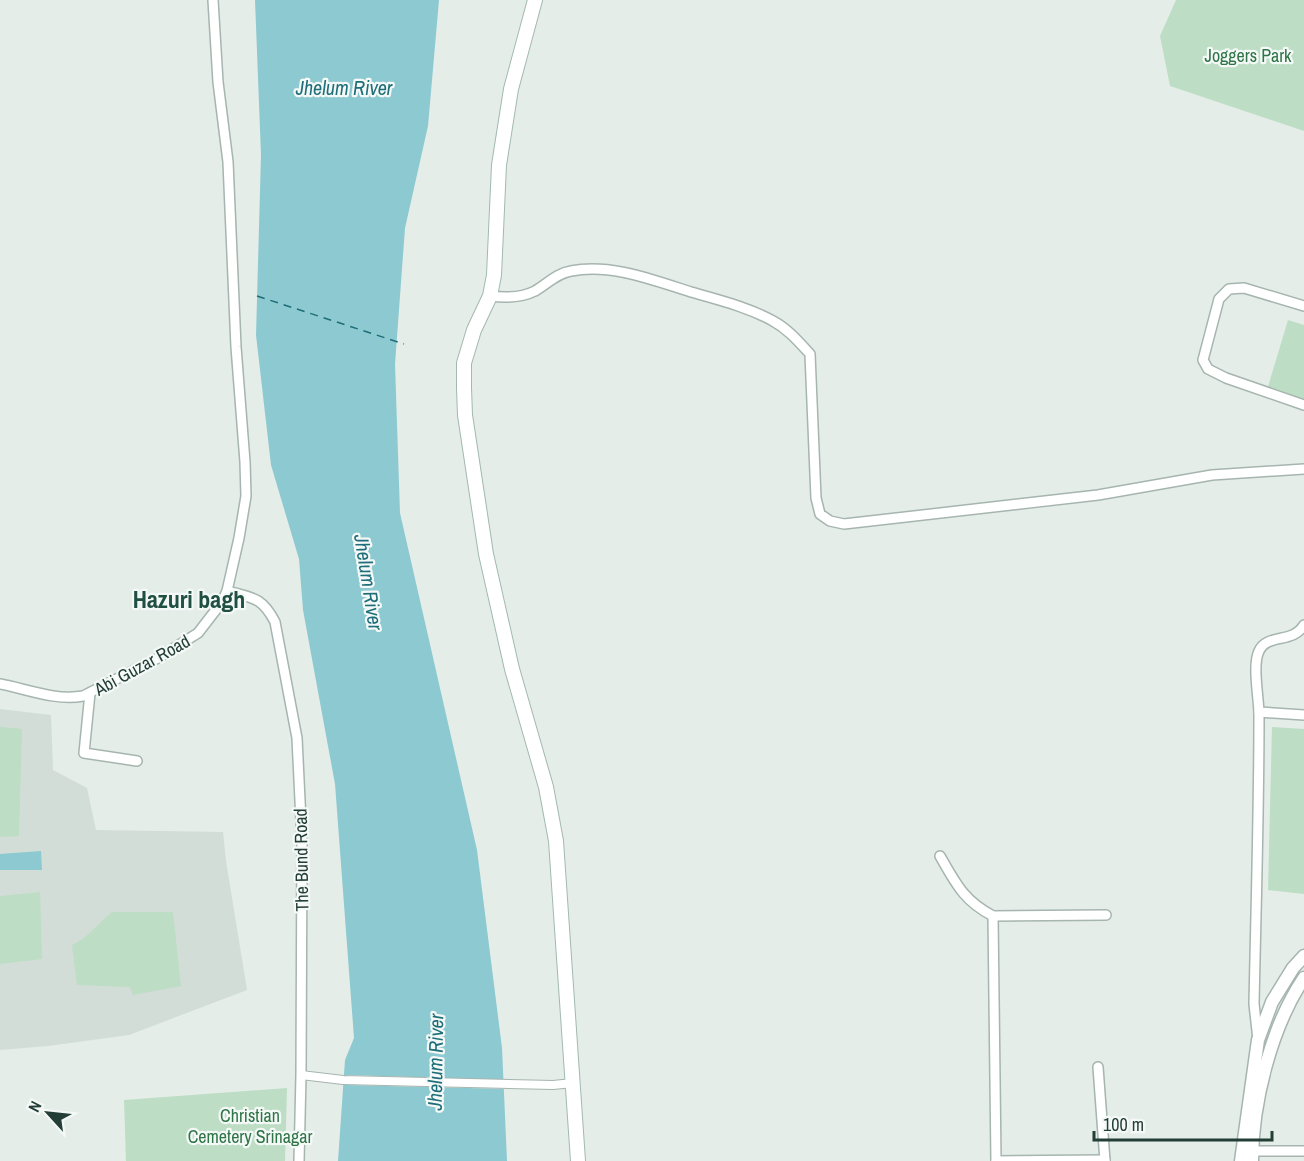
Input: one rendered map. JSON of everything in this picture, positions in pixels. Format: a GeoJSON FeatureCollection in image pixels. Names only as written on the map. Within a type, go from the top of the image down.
{"type":"FeatureCollection","features":[{"type":"Feature","properties":{"kind":"main road"},"geometry":{"type":"LineString","coordinates":[[535,0],[511,89],[499,165],[494,275],[490,296],[474,330],[464,363],[465,415],[486,554],[512,669],[546,787],[556,841],[578,1161]]}},
{"type":"Feature","properties":{"kind":"street"},"geometry":{"type":"LineString","coordinates":[[213,0],[218,82],[228,162],[246,496],[227,591]]}},
{"type":"Feature","properties":{"kind":"street"},"geometry":{"type":"LineString","coordinates":[[490,296],[506,298],[522,296],[535,291],[567,271],[600,270],[629,274],[733,304],[775,321],[788,330],[810,354],[816,498],[820,514],[830,521],[844,524],[1098,495],[1212,475],[1304,469]]}},
{"type":"Feature","properties":{"kind":"street"},"geometry":{"type":"LineString","coordinates":[[1304,306],[1244,288],[1228,289],[1219,299],[1203,360],[1208,369],[1226,378],[1304,405]]}},
{"type":"Feature","properties":{"kind":"street","name":"Abi Guzar Road"},"geometry":{"type":"LineString","coordinates":[[0,684],[57,697],[73,698],[90,693],[167,654],[198,633],[222,602],[227,591]]}},
{"type":"Feature","properties":{"kind":"street","name":"The Bund Road"},"geometry":{"type":"LineString","coordinates":[[227,591],[253,598],[266,605],[275,622],[297,738],[302,842],[299,1161]]}},
{"type":"Feature","properties":{"kind":"street"},"geometry":{"type":"LineString","coordinates":[[1270,1053],[1258,1040],[1254,1004],[1259,712],[1256,658],[1263,645],[1272,640],[1298,634],[1304,625]]}},
{"type":"Feature","properties":{"kind":"street"},"geometry":{"type":"LineString","coordinates":[[90,693],[84,753],[137,760]]}},
{"type":"Feature","properties":{"kind":"street"},"geometry":{"type":"LineString","coordinates":[[1259,712],[1304,715]]}},
{"type":"Feature","properties":{"kind":"street"},"geometry":{"type":"LineString","coordinates":[[940,856],[960,890],[977,907],[993,916],[1106,915]]}},
{"type":"Feature","properties":{"kind":"street"},"geometry":{"type":"LineString","coordinates":[[993,916],[996,1161],[1105,1160],[1098,1067]]}},
{"type":"Feature","properties":{"kind":"street"},"geometry":{"type":"LineString","coordinates":[[1241,1161],[1258,1040],[1272,1002],[1293,968],[1304,956]]}},
{"type":"Feature","properties":{"kind":"street"},"geometry":{"type":"LineString","coordinates":[[1304,978],[1282,1020],[1270,1053],[1257,1106],[1252,1156],[1304,1151]]}},
{"type":"Feature","properties":{"kind":"street"},"geometry":{"type":"LineString","coordinates":[[301,1075],[343,1080],[553,1085],[573,1083]]}},
{"type":"Feature","properties":{"kind":"shaded area"},"geometry":{"type":"Polygon","coordinates":[[[0,709],[51,715],[53,770],[87,788],[96,830],[223,832],[247,990],[129,1035],[0,1050],[0,709]]]}},
{"type":"Feature","properties":{"kind":"green space","name":"Joggers Park"},"geometry":{"type":"Polygon","coordinates":[[[1176,0],[1304,0],[1304,131],[1170,86],[1160,36],[1176,0]]]}},
{"type":"Feature","properties":{"kind":"green space"},"geometry":{"type":"Polygon","coordinates":[[[1288,320],[1304,325],[1304,401],[1267,390],[1288,320]]]}},
{"type":"Feature","properties":{"kind":"green space"},"geometry":{"type":"Polygon","coordinates":[[[0,727],[22,729],[19,836],[0,837],[0,727]]]}},
{"type":"Feature","properties":{"kind":"green space"},"geometry":{"type":"Polygon","coordinates":[[[1272,727],[1304,729],[1304,894],[1268,890],[1272,727]]]}},
{"type":"Feature","properties":{"kind":"green space"},"geometry":{"type":"Polygon","coordinates":[[[40,892],[42,959],[0,964],[0,896],[40,892]]]}},
{"type":"Feature","properties":{"kind":"green space"},"geometry":{"type":"Polygon","coordinates":[[[112,912],[173,912],[181,986],[133,995],[130,987],[77,985],[72,945],[112,912]]]}},
{"type":"Feature","properties":{"kind":"green space","name":"Christian Cemetery Srinagar"},"geometry":{"type":"Polygon","coordinates":[[[287,1088],[285,1161],[126,1161],[124,1100],[287,1088]]]}},
{"type":"Feature","properties":{"kind":"water","name":"Jhelum River"},"geometry":{"type":"Polygon","coordinates":[[[255,0],[439,0],[428,126],[405,228],[395,364],[400,513],[477,850],[502,1048],[507,1161],[338,1161],[345,1060],[354,1038],[335,784],[303,610],[299,559],[271,465],[256,335],[261,155],[255,0]]]}},
{"type":"Feature","properties":{"kind":"water"},"geometry":{"type":"Polygon","coordinates":[[[41,851],[42,870],[0,870],[0,854],[41,851]]]}},
{"type":"Feature","properties":{"kind":"pier"},"geometry":{"type":"Polygon","coordinates":[[[347,1075],[507,1080],[507,1089],[346,1085],[347,1075]]]}},
{"type":"Feature","properties":{"kind":"ferry route"},"geometry":{"type":"LineString","coordinates":[[257,296],[404,344]]}},
{"type":"Feature","properties":{"kind":"district","name":"Hazuri bagh"},"geometry":{"type":"Point","coordinates":[189,599]}}]}
